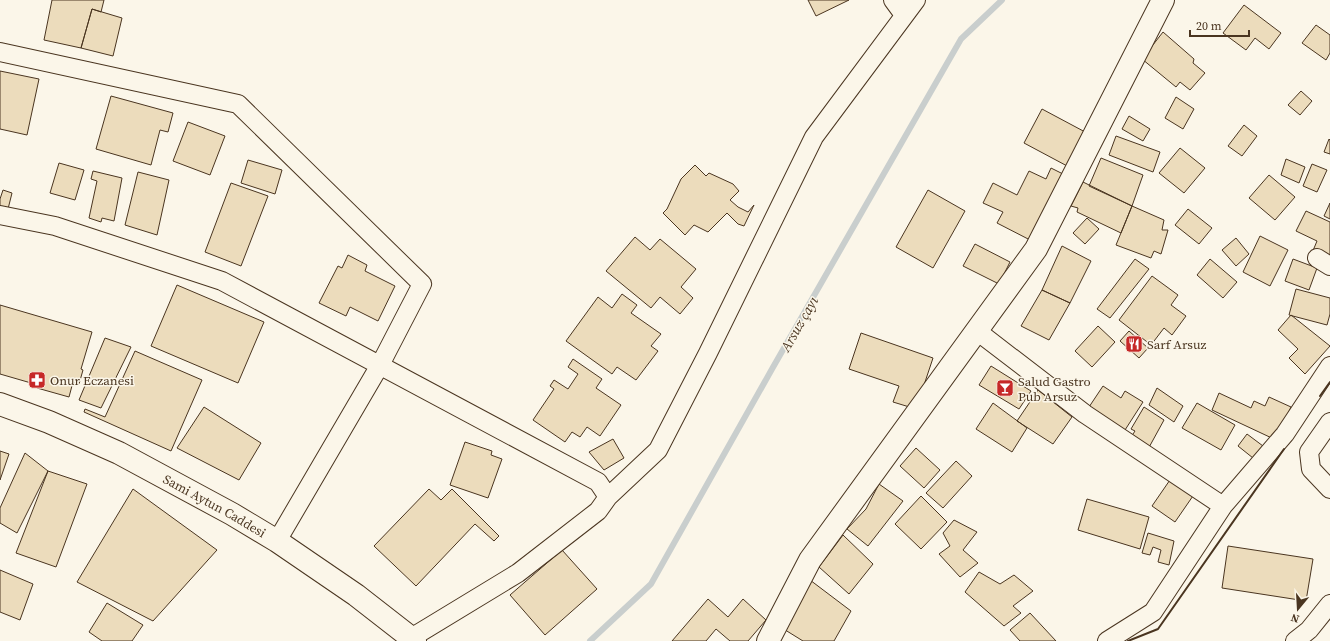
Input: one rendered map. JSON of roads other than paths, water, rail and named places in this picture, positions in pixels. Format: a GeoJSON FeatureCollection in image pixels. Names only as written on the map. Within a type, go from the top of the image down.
{"type":"FeatureCollection","features":[{"type":"Feature","properties":{"kind":"street"},"geometry":{"type":"LineString","coordinates":[[893,0],[904,15]]}},
{"type":"Feature","properties":{"kind":"street"},"geometry":{"type":"LineString","coordinates":[[414,640],[518,573],[598,511],[608,497],[658,450],[708,353],[814,137],[916,0]]}},
{"type":"Feature","properties":{"kind":"street"},"geometry":{"type":"LineString","coordinates":[[768,641],[810,560],[1036,249],[1162,0]]}},
{"type":"Feature","properties":{"kind":"street"},"geometry":{"type":"LineString","coordinates":[[0,52],[238,104],[422,284],[380,365],[277,541]]}},
{"type":"Feature","properties":{"kind":"street"},"geometry":{"type":"LineString","coordinates":[[0,215],[55,226],[222,281],[598,482],[608,497]]}},
{"type":"Feature","properties":{"kind":"street"},"geometry":{"type":"LineString","coordinates":[[977,331],[1085,414],[1224,506]]}},
{"type":"Feature","properties":{"kind":"street"},"geometry":{"type":"LineString","coordinates":[[1108,641],[1153,612],[1224,506],[1285,434],[1330,366]]}},
{"type":"Feature","properties":{"kind":"street","name":"Sami Aytun Caddesi"},"geometry":{"type":"LineString","coordinates":[[0,404],[49,422],[120,453],[226,511],[277,541],[356,596],[414,640]]}},
{"type":"Feature","properties":{"kind":"street"},"geometry":{"type":"LineString","coordinates":[[1330,422],[1309,452],[1311,469],[1330,489]]}},
{"type":"Feature","properties":{"kind":"street"},"geometry":{"type":"LineString","coordinates":[[1295,641],[1309,630],[1330,604]]}},
{"type":"Feature","properties":{"kind":"waterway","name":"Arsuz çayı"},"geometry":{"type":"LineString","coordinates":[[590,641],[651,584],[961,39],[1002,0]]}},
{"type":"Feature","properties":{"kind":"place","name":"Sarf Arsuz"},"geometry":{"type":"Point","coordinates":[1134,344]}},
{"type":"Feature","properties":{"kind":"place","name":"Onur Eczanesi"},"geometry":{"type":"Point","coordinates":[37,380]}},
{"type":"Feature","properties":{"kind":"place","name":"Salud Gastro Pub Arsuz"},"geometry":{"type":"Point","coordinates":[1005,388]}}]}
